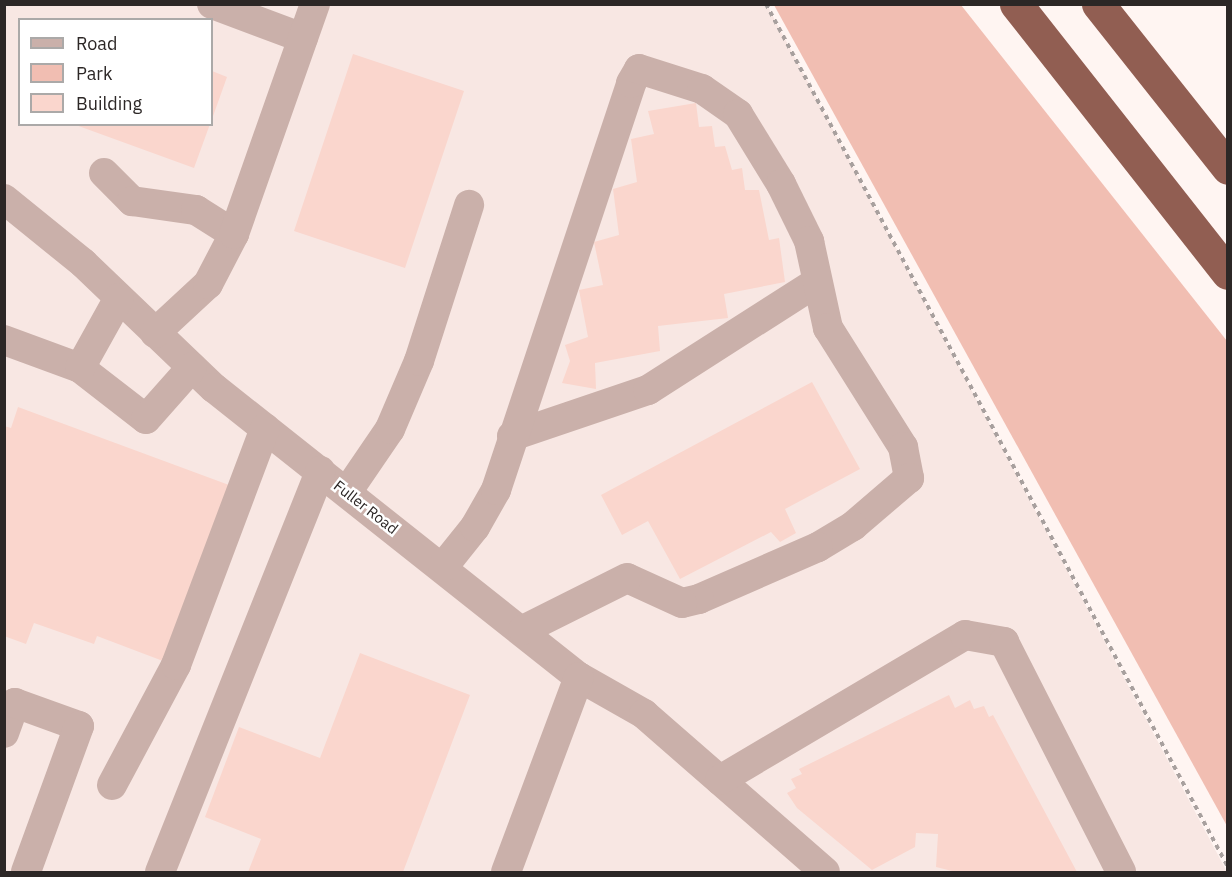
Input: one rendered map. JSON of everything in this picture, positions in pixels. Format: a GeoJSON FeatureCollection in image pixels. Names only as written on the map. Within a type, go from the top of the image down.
{"type":"FeatureCollection","features":[{"type":"Feature","properties":{"kind":"highway"},"geometry":{"type":"LineString","coordinates":[[1016,4],[1227,273]]}},
{"type":"Feature","properties":{"kind":"highway"},"geometry":{"type":"LineString","coordinates":[[1098,4],[1227,168]]}},
{"type":"Feature","properties":{"kind":"street"},"geometry":{"type":"LineString","coordinates":[[212,4],[303,38]]}},
{"type":"Feature","properties":{"kind":"street"},"geometry":{"type":"LineString","coordinates":[[155,333],[208,284],[234,234],[315,4]]}},
{"type":"Feature","properties":{"kind":"street"},"geometry":{"type":"LineString","coordinates":[[442,567],[476,527],[496,490],[512,436],[639,69],[702,89],[738,114],[809,241],[815,283],[832,336],[903,447],[909,478],[818,547],[699,598],[682,603],[627,578],[523,630]]}},
{"type":"Feature","properties":{"kind":"street"},"geometry":{"type":"LineString","coordinates":[[104,173],[132,201],[196,210],[234,234]]}},
{"type":"Feature","properties":{"kind":"street","name":"Fuller Road"},"geometry":{"type":"LineString","coordinates":[[4,200],[119,298],[192,367],[265,428],[523,630],[579,677],[645,714],[825,873]]}},
{"type":"Feature","properties":{"kind":"street"},"geometry":{"type":"LineString","coordinates":[[347,492],[390,429],[415,371],[469,205]]}},
{"type":"Feature","properties":{"kind":"street"},"geometry":{"type":"LineString","coordinates":[[512,436],[648,390],[815,283]]}},
{"type":"Feature","properties":{"kind":"street"},"geometry":{"type":"LineString","coordinates":[[80,368],[119,298]]}},
{"type":"Feature","properties":{"kind":"street"},"geometry":{"type":"LineString","coordinates":[[4,340],[80,368],[146,419],[192,367]]}},
{"type":"Feature","properties":{"kind":"street"},"geometry":{"type":"LineString","coordinates":[[112,785],[176,665],[265,428]]}},
{"type":"Feature","properties":{"kind":"street"},"geometry":{"type":"LineString","coordinates":[[160,873],[320,471]]}},
{"type":"Feature","properties":{"kind":"street"},"geometry":{"type":"LineString","coordinates":[[720,780],[965,634],[1004,642],[1121,873]]}},
{"type":"Feature","properties":{"kind":"street"},"geometry":{"type":"LineString","coordinates":[[506,873],[579,677]]}},
{"type":"Feature","properties":{"kind":"street"},"geometry":{"type":"LineString","coordinates":[[4,734],[15,703],[79,726],[26,873]]}},
{"type":"Feature","properties":{"kind":"path"},"geometry":{"type":"LineString","coordinates":[[766,4],[1227,867]]}},
{"type":"Feature","properties":{"kind":"shaded area"},"geometry":{"type":"Polygon","coordinates":[[[5,4],[767,5],[1227,872],[5,872],[5,4]]]}},
{"type":"Feature","properties":{"kind":"green space"},"geometry":{"type":"Polygon","coordinates":[[[774,5],[961,5],[1227,341],[1227,826],[774,5]]]}},
{"type":"Feature","properties":{"kind":"building"},"geometry":{"type":"Polygon","coordinates":[[[353,54],[464,91],[405,268],[294,231],[353,54]]]}},
{"type":"Feature","properties":{"kind":"building"},"geometry":{"type":"Polygon","coordinates":[[[213,71],[227,77],[213,116],[213,71]]]}},
{"type":"Feature","properties":{"kind":"building"},"geometry":{"type":"Polygon","coordinates":[[[696,103],[699,127],[712,126],[715,147],[725,146],[732,170],[742,168],[745,190],[759,190],[769,240],[779,238],[785,282],[724,294],[728,318],[658,326],[660,351],[595,363],[596,389],[562,383],[570,361],[565,345],[588,337],[579,290],[603,285],[594,242],[619,235],[613,189],[637,182],[631,139],[654,134],[648,111],[696,103]]]}},
{"type":"Feature","properties":{"kind":"building"},"geometry":{"type":"Polygon","coordinates":[[[78,126],[209,126],[194,168],[78,126]]]}},
{"type":"Feature","properties":{"kind":"building"},"geometry":{"type":"Polygon","coordinates":[[[812,382],[860,469],[785,509],[796,533],[780,542],[771,532],[680,579],[648,521],[622,535],[601,495],[812,382]]]}},
{"type":"Feature","properties":{"kind":"building"},"geometry":{"type":"Polygon","coordinates":[[[18,407],[229,485],[163,661],[97,636],[94,644],[34,623],[26,644],[4,636],[4,426],[11,428],[18,407]]]}},
{"type":"Feature","properties":{"kind":"building"},"geometry":{"type":"Polygon","coordinates":[[[360,653],[470,695],[403,872],[248,872],[261,839],[205,817],[239,727],[320,758],[360,653]]]}},
{"type":"Feature","properties":{"kind":"building"},"geometry":{"type":"Polygon","coordinates":[[[949,695],[955,708],[970,700],[974,709],[984,706],[989,717],[993,715],[1077,872],[956,872],[936,867],[938,834],[916,833],[915,847],[872,870],[797,808],[787,793],[796,788],[791,779],[802,774],[799,769],[949,695]]]}}]}
